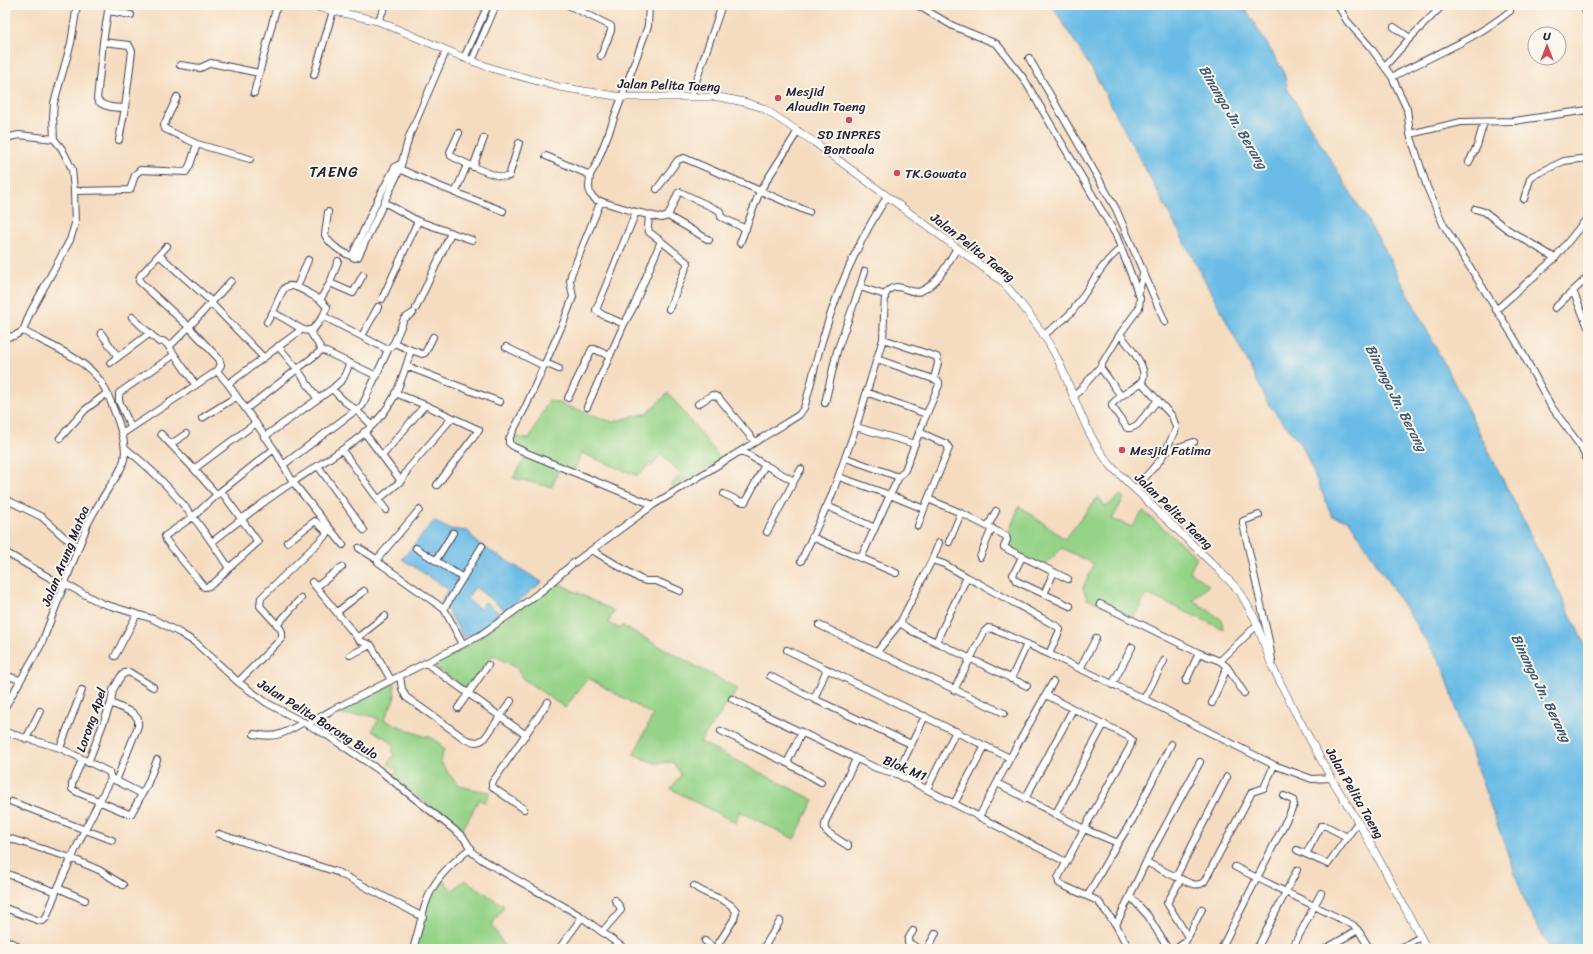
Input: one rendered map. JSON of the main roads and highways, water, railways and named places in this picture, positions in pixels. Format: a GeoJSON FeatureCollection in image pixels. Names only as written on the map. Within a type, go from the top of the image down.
{"type":"FeatureCollection","features":[{"type":"Feature","properties":{"kind":"highway"},"geometry":{"type":"LineString","coordinates":[[1586,5],[1588,12]]}},
{"type":"Feature","properties":{"kind":"water","name":"Binanga Jn. Berang"},"geometry":{"type":"Polygon","coordinates":[[[1052,5],[1243,5],[1283,70],[1288,90],[1383,246],[1464,402],[1588,650],[1588,949],[1550,949],[1527,907],[1461,724],[1444,669],[1349,520],[1332,516],[1302,445],[1269,405],[1225,318],[1094,73],[1052,5]]]}},
{"type":"Feature","properties":{"kind":"water"},"geometry":{"type":"Polygon","coordinates":[[[434,521],[449,529],[468,531],[477,543],[542,582],[506,611],[475,587],[467,599],[480,609],[485,602],[502,615],[489,626],[474,635],[463,637],[442,600],[448,589],[402,559],[434,521]]]}},
{"type":"Feature","properties":{"kind":"place","name":"Mesjid Alaudin Taeng"},"geometry":{"type":"Point","coordinates":[778,98]}},
{"type":"Feature","properties":{"kind":"place","name":"SD INPRES Bontoala"},"geometry":{"type":"Point","coordinates":[849,120]}},
{"type":"Feature","properties":{"kind":"place","name":"TK.Gowata"},"geometry":{"type":"Point","coordinates":[897,173]}},
{"type":"Feature","properties":{"kind":"place","name":"Mesjid Fatima"},"geometry":{"type":"Point","coordinates":[1122,450]}},
{"type":"Feature","properties":{"kind":"district","name":"TAENG"},"geometry":{"type":"Point","coordinates":[334,172]}}]}
